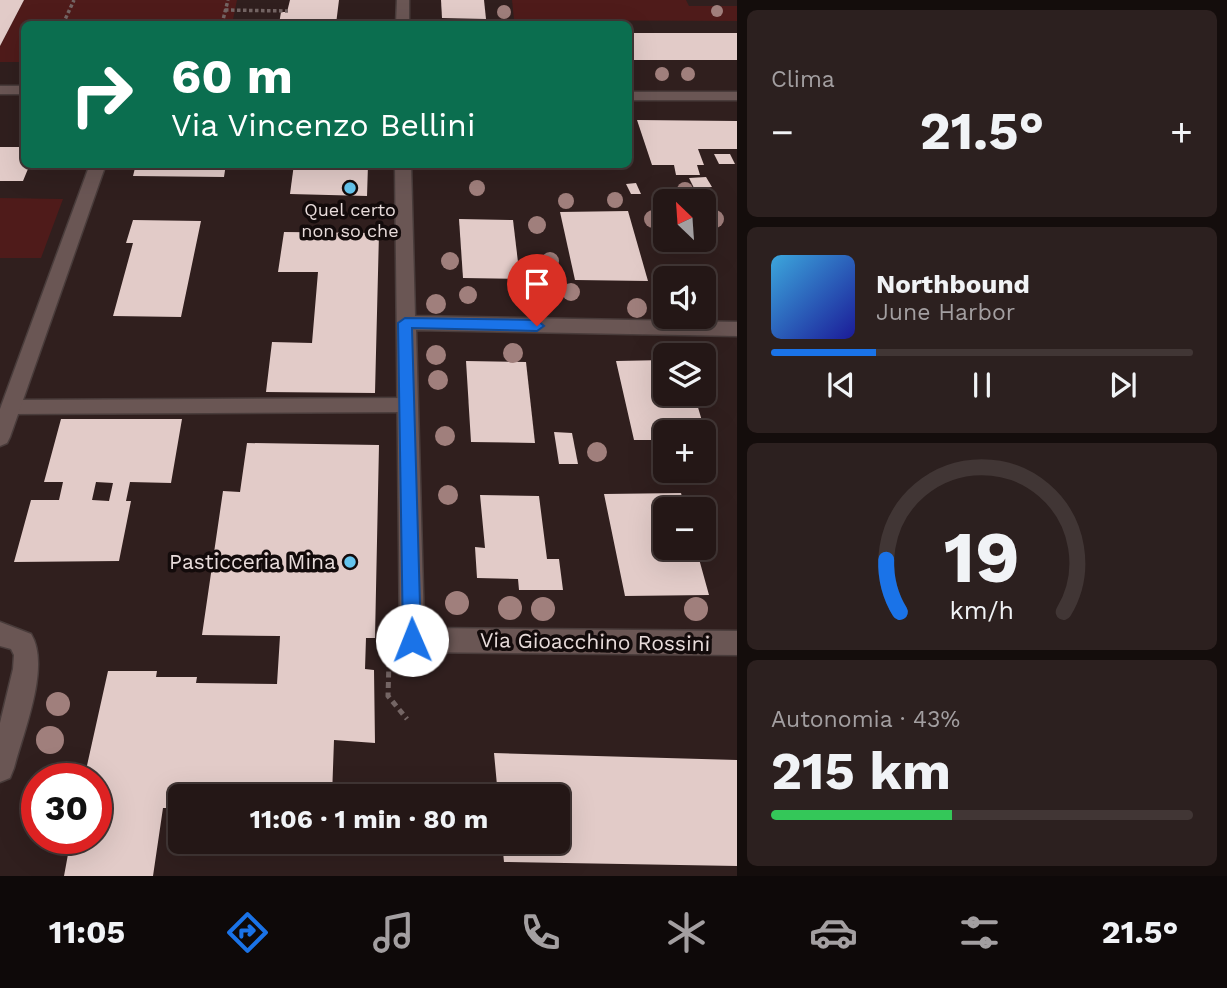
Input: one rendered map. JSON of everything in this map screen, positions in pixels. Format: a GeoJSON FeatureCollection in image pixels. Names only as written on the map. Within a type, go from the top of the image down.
{"type":"FeatureCollection","features":[{"type":"Feature","properties":{"kind":"street"},"geometry":{"type":"LineString","coordinates":[[403,0],[403,21]]}},
{"type":"Feature","properties":{"kind":"street"},"geometry":{"type":"LineString","coordinates":[[0,90],[21,90]]}},
{"type":"Feature","properties":{"kind":"street"},"geometry":{"type":"LineString","coordinates":[[632,96],[737,96]]}},
{"type":"Feature","properties":{"kind":"street"},"geometry":{"type":"LineString","coordinates":[[0,437],[97,168]]}},
{"type":"Feature","properties":{"kind":"street"},"geometry":{"type":"LineString","coordinates":[[403,168],[412,640]]}},
{"type":"Feature","properties":{"kind":"street"},"geometry":{"type":"LineString","coordinates":[[405,323],[737,329]]}},
{"type":"Feature","properties":{"kind":"street"},"geometry":{"type":"LineString","coordinates":[[0,634],[19,639],[27,655],[27,667],[0,768]]}},
{"type":"Feature","properties":{"kind":"street","name":"Via Gioacchino Rossini"},"geometry":{"type":"LineString","coordinates":[[412,640],[737,643]]}},
{"type":"Feature","properties":{"kind":"lane"},"geometry":{"type":"LineString","coordinates":[[11,407],[406,405]]}},
{"type":"Feature","properties":{"kind":"path"},"geometry":{"type":"LineString","coordinates":[[64,21],[74,0]]}},
{"type":"Feature","properties":{"kind":"path"},"geometry":{"type":"LineString","coordinates":[[223,21],[228,0]]}},
{"type":"Feature","properties":{"kind":"path"},"geometry":{"type":"LineString","coordinates":[[225,10],[288,11]]}},
{"type":"Feature","properties":{"kind":"path"},"geometry":{"type":"LineString","coordinates":[[407,719],[388,696],[388,662],[412,640]]}},
{"type":"Feature","properties":{"kind":"shaded area"},"geometry":{"type":"Polygon","coordinates":[[[24,0],[237,0],[233,21],[21,21],[21,62],[0,62],[0,46],[24,0]]]}},
{"type":"Feature","properties":{"kind":"shaded area"},"geometry":{"type":"Polygon","coordinates":[[[512,0],[686,0],[689,6],[737,6],[737,21],[514,20],[512,0]]]}},
{"type":"Feature","properties":{"kind":"shaded area"},"geometry":{"type":"Polygon","coordinates":[[[0,198],[63,199],[41,258],[0,258],[0,198]]]}},
{"type":"Feature","properties":{"kind":"building"},"geometry":{"type":"Polygon","coordinates":[[[0,0],[24,0],[0,46],[0,0]]]}},
{"type":"Feature","properties":{"kind":"building"},"geometry":{"type":"Polygon","coordinates":[[[290,0],[339,0],[336,21],[280,21],[281,12],[287,12],[290,0]]]}},
{"type":"Feature","properties":{"kind":"building"},"geometry":{"type":"Polygon","coordinates":[[[441,0],[484,0],[486,19],[442,18],[441,0]]]}},
{"type":"Feature","properties":{"kind":"building"},"geometry":{"type":"Polygon","coordinates":[[[632,33],[737,33],[737,60],[632,60],[632,33]]]}},
{"type":"Feature","properties":{"kind":"building"},"geometry":{"type":"Polygon","coordinates":[[[637,120],[737,121],[737,149],[698,149],[704,165],[697,165],[700,175],[676,175],[674,165],[652,165],[637,120]]]}},
{"type":"Feature","properties":{"kind":"building"},"geometry":{"type":"Polygon","coordinates":[[[0,147],[21,147],[21,168],[28,168],[23,181],[0,181],[0,147]]]}},
{"type":"Feature","properties":{"kind":"building"},"geometry":{"type":"Polygon","coordinates":[[[714,154],[730,154],[735,164],[719,164],[714,154]]]}},
{"type":"Feature","properties":{"kind":"building"},"geometry":{"type":"Polygon","coordinates":[[[135,168],[225,168],[224,177],[133,176],[135,168]]]}},
{"type":"Feature","properties":{"kind":"building"},"geometry":{"type":"Polygon","coordinates":[[[293,168],[368,168],[367,196],[290,194],[293,168]]]}},
{"type":"Feature","properties":{"kind":"building"},"geometry":{"type":"Polygon","coordinates":[[[706,177],[712,187],[694,188],[689,178],[706,177]]]}},
{"type":"Feature","properties":{"kind":"building"},"geometry":{"type":"Polygon","coordinates":[[[636,183],[641,194],[631,194],[626,184],[636,183]]]}},
{"type":"Feature","properties":{"kind":"building"},"geometry":{"type":"Polygon","coordinates":[[[628,211],[648,281],[575,280],[560,212],[628,211]]]}},
{"type":"Feature","properties":{"kind":"building"},"geometry":{"type":"Polygon","coordinates":[[[459,219],[513,220],[520,279],[463,278],[459,219]]]}},
{"type":"Feature","properties":{"kind":"building"},"geometry":{"type":"Polygon","coordinates":[[[133,220],[201,221],[181,317],[113,316],[133,243],[126,243],[133,220]]]}},
{"type":"Feature","properties":{"kind":"building"},"geometry":{"type":"Polygon","coordinates":[[[284,232],[379,233],[375,393],[266,392],[272,342],[312,343],[318,272],[278,272],[284,232]]]}},
{"type":"Feature","properties":{"kind":"building"},"geometry":{"type":"Polygon","coordinates":[[[653,360],[653,406],[698,406],[702,420],[653,420],[653,440],[634,440],[616,361],[653,360]]]}},
{"type":"Feature","properties":{"kind":"building"},"geometry":{"type":"Polygon","coordinates":[[[466,361],[526,362],[535,443],[471,442],[466,361]]]}},
{"type":"Feature","properties":{"kind":"building"},"geometry":{"type":"Polygon","coordinates":[[[61,419],[182,419],[171,483],[130,482],[126,501],[131,501],[119,561],[14,562],[31,500],[59,500],[63,482],[44,482],[61,419]],[[96,482],[92,500],[109,501],[113,483],[96,482]]]}},
{"type":"Feature","properties":{"kind":"building"},"geometry":{"type":"Polygon","coordinates":[[[554,432],[572,433],[578,464],[559,464],[554,432]]]}},
{"type":"Feature","properties":{"kind":"building"},"geometry":{"type":"Polygon","coordinates":[[[247,443],[379,445],[375,638],[366,638],[365,669],[374,670],[375,743],[334,740],[332,784],[168,784],[168,808],[163,808],[153,876],[64,876],[68,854],[112,854],[112,763],[88,763],[108,671],[157,671],[156,677],[197,677],[196,683],[277,684],[280,636],[202,635],[223,491],[240,492],[247,443]]]}},
{"type":"Feature","properties":{"kind":"building"},"geometry":{"type":"Polygon","coordinates":[[[681,493],[682,497],[653,497],[653,560],[699,560],[709,595],[625,596],[604,494],[681,493]]]}},
{"type":"Feature","properties":{"kind":"building"},"geometry":{"type":"Polygon","coordinates":[[[480,495],[539,496],[547,559],[559,559],[563,590],[519,590],[518,579],[477,578],[475,547],[485,548],[480,495]]]}},
{"type":"Feature","properties":{"kind":"building"},"geometry":{"type":"Polygon","coordinates":[[[494,753],[737,760],[737,866],[504,862],[503,854],[570,854],[570,784],[497,784],[494,753]]]}},
{"type":"Feature","properties":{"kind":"place","name":"Quel certo non so che"},"geometry":{"type":"Point","coordinates":[350,188]}},
{"type":"Feature","properties":{"kind":"place","name":"Pasticceria Mina"},"geometry":{"type":"Point","coordinates":[350,562]}},
{"type":"Feature","properties":{"kind":"route"},"geometry":{"type":"LineString","coordinates":[[412,640],[405,323],[537,326]]}}]}
